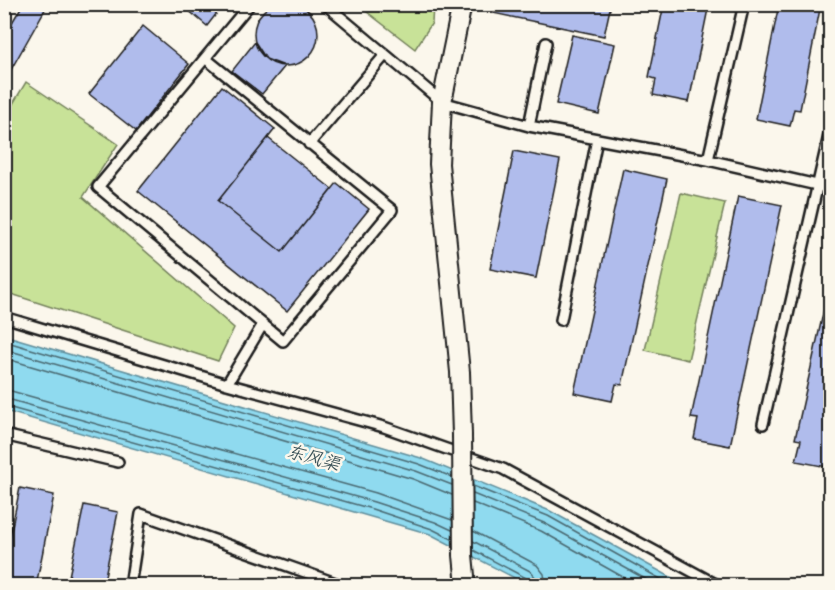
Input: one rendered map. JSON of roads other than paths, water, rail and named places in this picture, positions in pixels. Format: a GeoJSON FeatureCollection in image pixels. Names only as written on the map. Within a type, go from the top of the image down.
{"type":"FeatureCollection","features":[{"type":"Feature","properties":{"kind":"street"},"geometry":{"type":"LineString","coordinates":[[462,4],[442,102],[439,164],[460,372],[463,555],[466,585]]}},
{"type":"Feature","properties":{"kind":"lane"},"geometry":{"type":"LineString","coordinates":[[205,58],[392,210],[283,341],[98,187],[205,58],[250,4]]}},
{"type":"Feature","properties":{"kind":"lane"},"geometry":{"type":"LineString","coordinates":[[325,4],[442,102],[529,126],[708,160],[831,188]]}},
{"type":"Feature","properties":{"kind":"lane"},"geometry":{"type":"LineString","coordinates":[[708,160],[744,4]]}},
{"type":"Feature","properties":{"kind":"lane"},"geometry":{"type":"LineString","coordinates":[[529,126],[546,43]]}},
{"type":"Feature","properties":{"kind":"lane"},"geometry":{"type":"LineString","coordinates":[[309,144],[384,55]]}},
{"type":"Feature","properties":{"kind":"lane"},"geometry":{"type":"LineString","coordinates":[[763,424],[831,131]]}},
{"type":"Feature","properties":{"kind":"lane"},"geometry":{"type":"LineString","coordinates":[[561,320],[597,139]]}},
{"type":"Feature","properties":{"kind":"lane"},"geometry":{"type":"LineString","coordinates":[[4,316],[228,384],[384,427],[502,469],[719,585]]}},
{"type":"Feature","properties":{"kind":"lane"},"geometry":{"type":"LineString","coordinates":[[228,384],[262,324]]}},
{"type":"Feature","properties":{"kind":"lane"},"geometry":{"type":"LineString","coordinates":[[4,435],[118,462]]}},
{"type":"Feature","properties":{"kind":"lane"},"geometry":{"type":"LineString","coordinates":[[130,585],[141,514],[344,585]]}},
{"type":"Feature","properties":{"kind":"water","name":"东风渠"},"geometry":{"type":"Polygon","coordinates":[[[4,335],[421,458],[550,511],[685,585],[528,585],[430,534],[5,411],[4,335]]]}}]}
